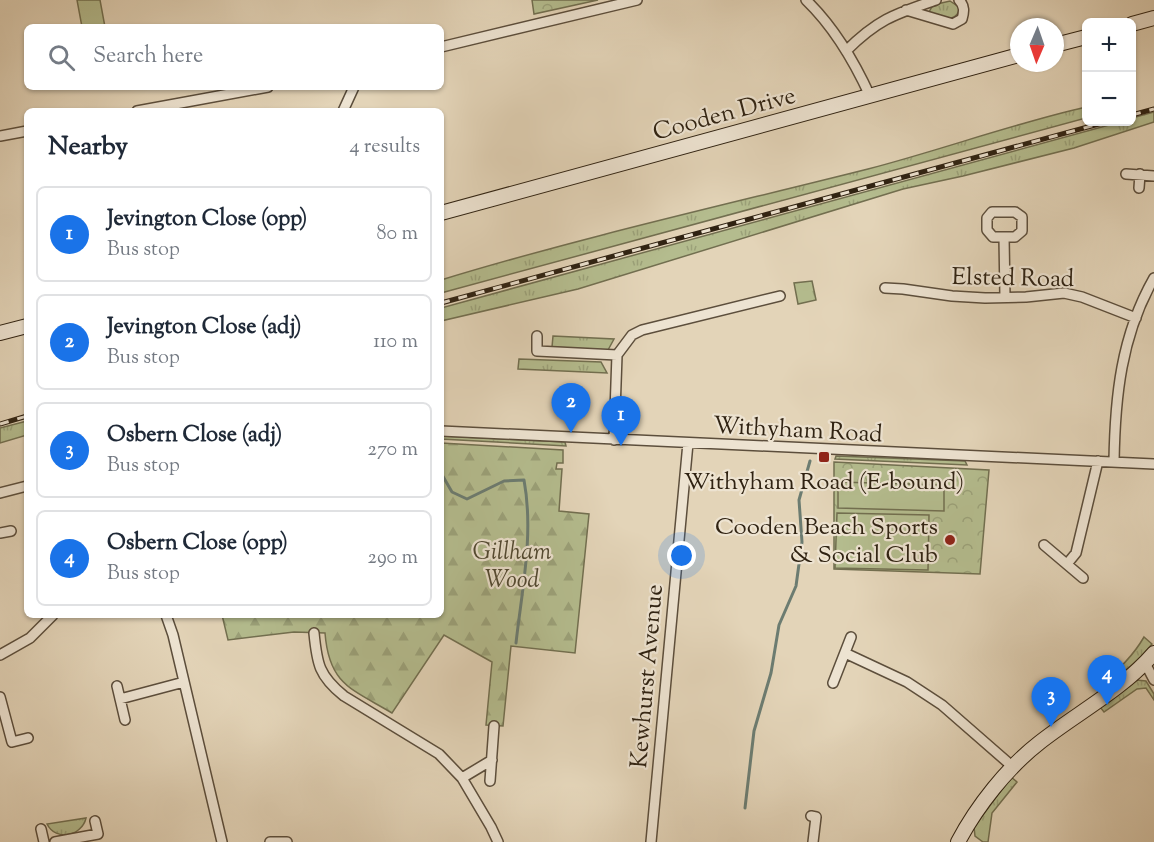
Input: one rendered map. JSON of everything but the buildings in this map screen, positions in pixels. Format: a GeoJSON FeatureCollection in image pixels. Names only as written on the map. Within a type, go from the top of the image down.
{"type":"FeatureCollection","features":[{"type":"Feature","properties":{"kind":"main road"},"geometry":{"type":"LineString","coordinates":[[1136,23],[1154,18]]}},
{"type":"Feature","properties":{"kind":"main road"},"geometry":{"type":"LineString","coordinates":[[1064,43],[1082,38]]}},
{"type":"Feature","properties":{"kind":"main road","name":"Cooden Drive"},"geometry":{"type":"LineString","coordinates":[[444,212],[1010,57]]}},
{"type":"Feature","properties":{"kind":"main road"},"geometry":{"type":"LineString","coordinates":[[0,333],[24,327]]}},
{"type":"Feature","properties":{"kind":"main road"},"geometry":{"type":"LineString","coordinates":[[961,841],[971,819],[1013,766],[1038,744],[1116,689],[1149,658]]}},
{"type":"Feature","properties":{"kind":"street"},"geometry":{"type":"LineString","coordinates":[[444,46],[637,0]]}},
{"type":"Feature","properties":{"kind":"street"},"geometry":{"type":"LineString","coordinates":[[806,0],[829,26],[846,51],[870,96]]}},
{"type":"Feature","properties":{"kind":"street"},"geometry":{"type":"LineString","coordinates":[[846,51],[879,22],[936,0]]}},
{"type":"Feature","properties":{"kind":"street"},"geometry":{"type":"LineString","coordinates":[[906,10],[952,24],[962,19],[963,5],[959,0]]}},
{"type":"Feature","properties":{"kind":"street"},"geometry":{"type":"LineString","coordinates":[[153,108],[252,90]]}},
{"type":"Feature","properties":{"kind":"street"},"geometry":{"type":"LineString","coordinates":[[344,108],[353,90]]}},
{"type":"Feature","properties":{"kind":"street"},"geometry":{"type":"LineString","coordinates":[[0,136],[24,132]]}},
{"type":"Feature","properties":{"kind":"street"},"geometry":{"type":"LineString","coordinates":[[1126,174],[1154,176]]}},
{"type":"Feature","properties":{"kind":"street"},"geometry":{"type":"LineString","coordinates":[[1139,188],[1140,174]]}},
{"type":"Feature","properties":{"kind":"street"},"geometry":{"type":"LineString","coordinates":[[1004,237],[1005,297]]}},
{"type":"Feature","properties":{"kind":"street"},"geometry":{"type":"LineString","coordinates":[[1114,462],[1117,391],[1125,350],[1154,278]]}},
{"type":"Feature","properties":{"kind":"street","name":"Elsted Road"},"geometry":{"type":"LineString","coordinates":[[885,288],[952,296],[1005,297],[1064,293],[1082,297],[1136,318]]}},
{"type":"Feature","properties":{"kind":"street"},"geometry":{"type":"LineString","coordinates":[[614,440],[617,355],[632,336],[642,330],[780,296]]}},
{"type":"Feature","properties":{"kind":"street"},"geometry":{"type":"LineString","coordinates":[[537,336],[537,351],[617,355]]}},
{"type":"Feature","properties":{"kind":"street","name":"Withyham Road"},"geometry":{"type":"LineString","coordinates":[[444,431],[1154,464]]}},
{"type":"Feature","properties":{"kind":"street","name":"Kewhurst Avenue"},"geometry":{"type":"LineString","coordinates":[[651,842],[688,443]]}},
{"type":"Feature","properties":{"kind":"street"},"geometry":{"type":"LineString","coordinates":[[1067,564],[1076,553],[1098,461]]}},
{"type":"Feature","properties":{"kind":"street"},"geometry":{"type":"LineString","coordinates":[[0,493],[24,487]]}},
{"type":"Feature","properties":{"kind":"street"},"geometry":{"type":"LineString","coordinates":[[0,533],[10,531]]}},
{"type":"Feature","properties":{"kind":"street"},"geometry":{"type":"LineString","coordinates":[[1044,545],[1083,578]]}},
{"type":"Feature","properties":{"kind":"street"},"geometry":{"type":"LineString","coordinates":[[0,655],[30,638],[50,618]]}},
{"type":"Feature","properties":{"kind":"street"},"geometry":{"type":"LineString","coordinates":[[167,618],[222,842]]}},
{"type":"Feature","properties":{"kind":"street"},"geometry":{"type":"LineString","coordinates":[[314,633],[317,661],[332,686],[344,696],[439,753],[462,778],[498,842]]}},
{"type":"Feature","properties":{"kind":"street"},"geometry":{"type":"LineString","coordinates":[[833,683],[851,637]]}},
{"type":"Feature","properties":{"kind":"street"},"geometry":{"type":"LineString","coordinates":[[845,653],[908,682],[942,705],[1013,766]]}},
{"type":"Feature","properties":{"kind":"street"},"geometry":{"type":"LineString","coordinates":[[1149,658],[1154,680]]}},
{"type":"Feature","properties":{"kind":"street"},"geometry":{"type":"LineString","coordinates":[[120,699],[184,682]]}},
{"type":"Feature","properties":{"kind":"street"},"geometry":{"type":"LineString","coordinates":[[117,686],[125,720]]}},
{"type":"Feature","properties":{"kind":"street"},"geometry":{"type":"LineString","coordinates":[[0,697],[12,742],[28,738]]}},
{"type":"Feature","properties":{"kind":"street"},"geometry":{"type":"LineString","coordinates":[[490,781],[494,726]]}},
{"type":"Feature","properties":{"kind":"street"},"geometry":{"type":"LineString","coordinates":[[462,778],[492,760]]}},
{"type":"Feature","properties":{"kind":"street"},"geometry":{"type":"LineString","coordinates":[[811,816],[816,817],[815,842]]}},
{"type":"Feature","properties":{"kind":"street"},"geometry":{"type":"LineString","coordinates":[[55,842],[98,834],[95,821]]}},
{"type":"Feature","properties":{"kind":"street"},"geometry":{"type":"LineString","coordinates":[[41,829],[44,842]]}},
{"type":"Feature","properties":{"kind":"street"},"geometry":{"type":"LineString","coordinates":[[270,842],[286,842]]}},
{"type":"Feature","properties":{"kind":"green space"},"geometry":{"type":"Polygon","coordinates":[[[77,0],[100,0],[104,24],[81,24],[77,0]]]}},
{"type":"Feature","properties":{"kind":"green space"},"geometry":{"type":"Polygon","coordinates":[[[532,0],[598,0],[534,14],[532,0]]]}},
{"type":"Feature","properties":{"kind":"green space"},"geometry":{"type":"Polygon","coordinates":[[[950,1],[959,7],[957,15],[941,18],[929,12],[933,5],[950,1]]]}},
{"type":"Feature","properties":{"kind":"green space"},"geometry":{"type":"Polygon","coordinates":[[[1082,108],[1082,119],[444,292],[444,279],[494,264],[922,154],[1082,108]]]}},
{"type":"Feature","properties":{"kind":"green space"},"geometry":{"type":"Polygon","coordinates":[[[1154,112],[1154,122],[1074,148],[903,189],[578,289],[444,320],[444,307],[1105,126],[1136,126],[1136,117],[1154,112]]]}},
{"type":"Feature","properties":{"kind":"green space"},"geometry":{"type":"Polygon","coordinates":[[[812,281],[816,300],[798,304],[794,283],[812,281]]]}},
{"type":"Feature","properties":{"kind":"green space"},"geometry":{"type":"Polygon","coordinates":[[[553,336],[614,339],[608,350],[552,347],[553,336]]]}},
{"type":"Feature","properties":{"kind":"green space"},"geometry":{"type":"Polygon","coordinates":[[[519,359],[601,362],[607,373],[518,369],[519,359]]]}},
{"type":"Feature","properties":{"kind":"green space"},"geometry":{"type":"Polygon","coordinates":[[[24,422],[24,436],[0,443],[0,428],[24,422]]]}},
{"type":"Feature","properties":{"kind":"green space"},"geometry":{"type":"Polygon","coordinates":[[[444,436],[565,442],[566,446],[444,439],[444,436]]]}},
{"type":"Feature","properties":{"kind":"green space","name":"Gillham Wood"},"geometry":{"type":"Polygon","coordinates":[[[444,443],[563,450],[563,463],[557,463],[556,469],[562,469],[559,511],[589,514],[575,653],[511,646],[503,726],[486,725],[492,662],[444,635],[392,713],[354,691],[337,675],[327,650],[325,633],[294,632],[228,640],[223,618],[444,618],[444,443]]]}},
{"type":"Feature","properties":{"kind":"green space"},"geometry":{"type":"Polygon","coordinates":[[[836,456],[965,461],[967,465],[835,459],[836,456]]]}},
{"type":"Feature","properties":{"kind":"green space"},"geometry":{"type":"Polygon","coordinates":[[[834,462],[989,470],[980,574],[834,569],[834,462]]]}},
{"type":"Feature","properties":{"kind":"green space"},"geometry":{"type":"Polygon","coordinates":[[[838,482],[944,485],[944,511],[838,508],[838,482]]]}},
{"type":"Feature","properties":{"kind":"green space"},"geometry":{"type":"Polygon","coordinates":[[[837,513],[929,515],[928,570],[835,568],[837,513]]]}},
{"type":"Feature","properties":{"kind":"green space"},"geometry":{"type":"Polygon","coordinates":[[[1144,637],[1152,644],[1130,667],[1104,686],[1103,683],[1125,662],[1144,637]]]}},
{"type":"Feature","properties":{"kind":"green space"},"geometry":{"type":"Polygon","coordinates":[[[1136,680],[1146,681],[1154,694],[1154,700],[1146,688],[1137,689],[1104,712],[1100,707],[1136,680]]]}},
{"type":"Feature","properties":{"kind":"green space"},"geometry":{"type":"Polygon","coordinates":[[[1011,777],[1017,782],[992,813],[988,842],[983,842],[975,836],[974,827],[1011,777]]]}},
{"type":"Feature","properties":{"kind":"green space"},"geometry":{"type":"Polygon","coordinates":[[[86,818],[84,824],[74,833],[62,835],[51,830],[47,824],[86,818]]]}},
{"type":"Feature","properties":{"kind":"waterway"},"geometry":{"type":"LineString","coordinates":[[745,808],[754,731],[771,673],[779,625],[796,586],[802,542],[799,500],[810,461]]}},
{"type":"Feature","properties":{"kind":"waterway"},"geometry":{"type":"LineString","coordinates":[[444,478],[452,492],[467,499],[504,481],[524,480],[528,521],[524,582],[516,643]]}},
{"type":"Feature","properties":{"kind":"railway"},"geometry":{"type":"LineString","coordinates":[[1136,114],[1154,109]]}},
{"type":"Feature","properties":{"kind":"railway"},"geometry":{"type":"LineString","coordinates":[[444,302],[1091,126]]}},
{"type":"Feature","properties":{"kind":"railway"},"geometry":{"type":"LineString","coordinates":[[0,424],[24,417]]}},
{"type":"Feature","properties":{"kind":"place","name":"Jevington Close (adj)"},"geometry":{"type":"Point","coordinates":[571,433]}},
{"type":"Feature","properties":{"kind":"place","name":"Jevington Close (opp)"},"geometry":{"type":"Point","coordinates":[621,446]}},
{"type":"Feature","properties":{"kind":"place","name":"Withyham Road (E-bound)"},"geometry":{"type":"Point","coordinates":[824,457]}},
{"type":"Feature","properties":{"kind":"place","name":"Cooden Beach Sports & Social Club"},"geometry":{"type":"Point","coordinates":[950,540]}},
{"type":"Feature","properties":{"kind":"place","name":"Osbern Close (opp)"},"geometry":{"type":"Point","coordinates":[1107,705]}},
{"type":"Feature","properties":{"kind":"place","name":"Osbern Close (adj)"},"geometry":{"type":"Point","coordinates":[1051,727]}}]}
